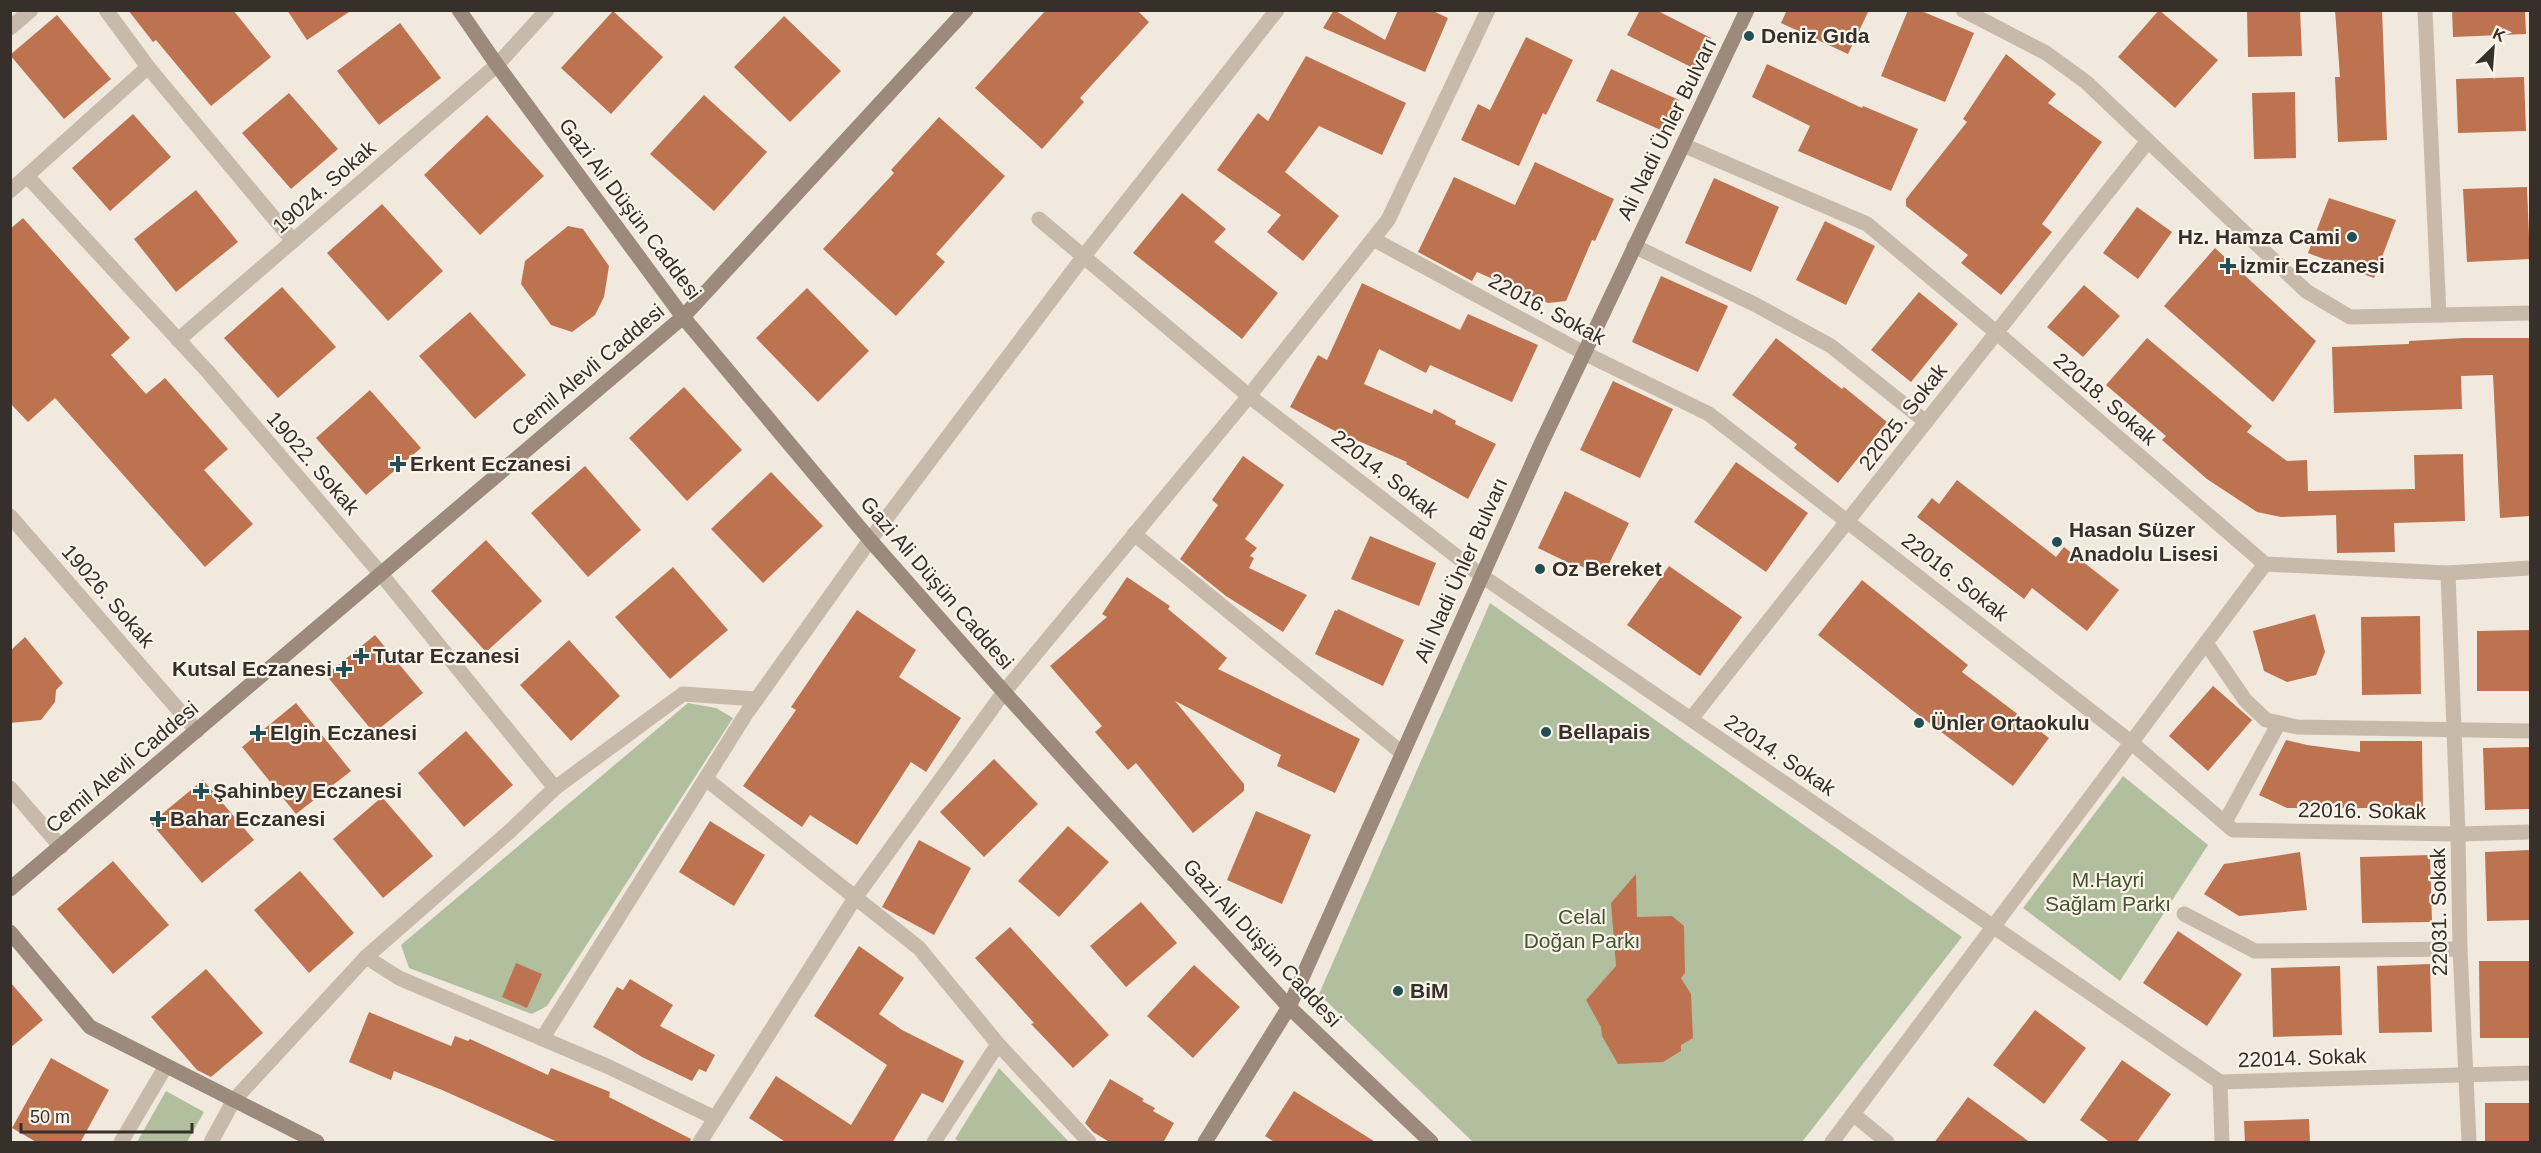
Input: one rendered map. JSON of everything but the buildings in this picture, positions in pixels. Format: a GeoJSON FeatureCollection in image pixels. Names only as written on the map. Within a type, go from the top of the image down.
{"type":"FeatureCollection","features":[{"type":"Feature","properties":{"kind":"street"},"geometry":{"type":"LineString","coordinates":[[10,28],[32,10]]}},
{"type":"Feature","properties":{"kind":"street"},"geometry":{"type":"LineString","coordinates":[[106,10],[148,67],[293,241]]}},
{"type":"Feature","properties":{"kind":"street","name":"Gazi Ali Düşün Caddesi"},"geometry":{"type":"LineString","coordinates":[[459,10],[497,65],[684,317],[870,540],[1289,1007],[1431,1143]]}},
{"type":"Feature","properties":{"kind":"street","name":"19024. Sokak"},"geometry":{"type":"LineString","coordinates":[[178,340],[497,65],[547,10]]}},
{"type":"Feature","properties":{"kind":"street","name":"Cemil Alevli Caddesi"},"geometry":{"type":"LineString","coordinates":[[10,889],[684,317],[966,10]]}},
{"type":"Feature","properties":{"kind":"street"},"geometry":{"type":"LineString","coordinates":[[542,1039],[757,699],[870,540],[1083,256],[1277,10]]}},
{"type":"Feature","properties":{"kind":"street"},"geometry":{"type":"LineString","coordinates":[[700,1143],[855,898],[1004,692],[1249,396],[1388,220],[1488,10]]}},
{"type":"Feature","properties":{"kind":"street","name":"Ali Nadi Ünler Bulvarı"},"geometry":{"type":"LineString","coordinates":[[1205,1143],[1289,1007],[1584,353],[1747,10]]}},
{"type":"Feature","properties":{"kind":"street"},"geometry":{"type":"LineString","coordinates":[[1963,10],[2046,53],[2086,82],[2306,291],[2350,317],[2530,313]]}},
{"type":"Feature","properties":{"kind":"street"},"geometry":{"type":"LineString","coordinates":[[2425,10],[2439,315]]}},
{"type":"Feature","properties":{"kind":"street"},"geometry":{"type":"LineString","coordinates":[[10,191],[148,67]]}},
{"type":"Feature","properties":{"kind":"street","name":"22025. Sokak"},"geometry":{"type":"LineString","coordinates":[[1691,719],[2148,141]]}},
{"type":"Feature","properties":{"kind":"street","name":"22018. Sokak"},"geometry":{"type":"LineString","coordinates":[[1683,145],[1867,224],[2265,564]]}},
{"type":"Feature","properties":{"kind":"street","name":"19022. Sokak"},"geometry":{"type":"LineString","coordinates":[[27,176],[178,340],[381,574],[555,788]]}},
{"type":"Feature","properties":{"kind":"street","name":"22014. Sokak"},"geometry":{"type":"LineString","coordinates":[[1039,219],[1249,396],[1482,576],[2220,1082],[2530,1073]]}},
{"type":"Feature","properties":{"kind":"street","name":"22016. Sokak"},"geometry":{"type":"LineString","coordinates":[[1373,239],[1584,353],[1709,414],[1849,520],[2132,743],[2233,830],[2458,834],[2530,832]]}},
{"type":"Feature","properties":{"kind":"street"},"geometry":{"type":"LineString","coordinates":[[1634,246],[1756,305],[1831,346],[1926,422]]}},
{"type":"Feature","properties":{"kind":"street","name":"19026. Sokak"},"geometry":{"type":"LineString","coordinates":[[10,516],[197,731]]}},
{"type":"Feature","properties":{"kind":"street"},"geometry":{"type":"LineString","coordinates":[[1134,534],[1402,753]]}},
{"type":"Feature","properties":{"kind":"street"},"geometry":{"type":"LineString","coordinates":[[1832,1143],[2265,564],[2448,573],[2530,568]]}},
{"type":"Feature","properties":{"kind":"street","name":"22031. Sokak"},"geometry":{"type":"LineString","coordinates":[[2448,573],[2460,949],[2469,1143]]}},
{"type":"Feature","properties":{"kind":"street"},"geometry":{"type":"LineString","coordinates":[[2206,643],[2245,700],[2266,720],[2297,727],[2530,732]]}},
{"type":"Feature","properties":{"kind":"street"},"geometry":{"type":"LineString","coordinates":[[211,1143],[234,1100],[366,957],[510,831],[555,788],[683,694],[757,699]]}},
{"type":"Feature","properties":{"kind":"street"},"geometry":{"type":"LineString","coordinates":[[2224,822],[2279,723]]}},
{"type":"Feature","properties":{"kind":"street"},"geometry":{"type":"LineString","coordinates":[[706,779],[919,948],[998,1044],[1089,1143]]}},
{"type":"Feature","properties":{"kind":"street"},"geometry":{"type":"LineString","coordinates":[[10,788],[61,847]]}},
{"type":"Feature","properties":{"kind":"street"},"geometry":{"type":"LineString","coordinates":[[2184,914],[2255,951],[2460,949]]}},
{"type":"Feature","properties":{"kind":"street"},"geometry":{"type":"LineString","coordinates":[[10,932],[90,1027],[317,1143]]}},
{"type":"Feature","properties":{"kind":"street"},"geometry":{"type":"LineString","coordinates":[[366,957],[399,978],[609,1067],[715,1118]]}},
{"type":"Feature","properties":{"kind":"street"},"geometry":{"type":"LineString","coordinates":[[933,1143],[998,1044]]}},
{"type":"Feature","properties":{"kind":"street"},"geometry":{"type":"LineString","coordinates":[[121,1143],[166,1066]]}},
{"type":"Feature","properties":{"kind":"street"},"geometry":{"type":"LineString","coordinates":[[2220,1082],[2222,1143]]}},
{"type":"Feature","properties":{"kind":"street"},"geometry":{"type":"LineString","coordinates":[[1853,1114],[1887,1143]]}},
{"type":"Feature","properties":{"kind":"green space","name":"Celal Doğan Parkı"},"geometry":{"type":"Polygon","coordinates":[[[1490,603],[1962,937],[1802,1142],[1473,1142],[1319,994],[1490,603]]]}},
{"type":"Feature","properties":{"kind":"green space"},"geometry":{"type":"Polygon","coordinates":[[[688,703],[716,708],[733,718],[547,1006],[532,1014],[409,968],[401,945],[688,703]]]}},
{"type":"Feature","properties":{"kind":"green space","name":"M.Hayri Sağlam Parkı"},"geometry":{"type":"Polygon","coordinates":[[[2123,776],[2208,845],[2120,981],[2023,908],[2123,776]]]}},
{"type":"Feature","properties":{"kind":"green space"},"geometry":{"type":"Polygon","coordinates":[[[999,1068],[1069,1142],[960,1142],[955,1139],[999,1068]]]}},
{"type":"Feature","properties":{"kind":"green space"},"geometry":{"type":"Polygon","coordinates":[[[166,1091],[204,1112],[187,1142],[137,1142],[166,1091]]]}},
{"type":"Feature","properties":{"kind":"place","name":"Deniz Gıda"},"geometry":{"type":"Point","coordinates":[1749,36]}},
{"type":"Feature","properties":{"kind":"place","name":"Hz. Hamza Cami"},"geometry":{"type":"Point","coordinates":[2352,237]}},
{"type":"Feature","properties":{"kind":"place","name":"İzmir Eczanesi"},"geometry":{"type":"Point","coordinates":[2228,266]}},
{"type":"Feature","properties":{"kind":"place","name":"Erkent Eczanesi"},"geometry":{"type":"Point","coordinates":[398,464]}},
{"type":"Feature","properties":{"kind":"place","name":"Hasan Süzer Anadolu Lisesi"},"geometry":{"type":"Point","coordinates":[2057,542]}},
{"type":"Feature","properties":{"kind":"place","name":"Oz Bereket"},"geometry":{"type":"Point","coordinates":[1540,569]}},
{"type":"Feature","properties":{"kind":"place","name":"Tutar Eczanesi"},"geometry":{"type":"Point","coordinates":[361,656]}},
{"type":"Feature","properties":{"kind":"place","name":"Kutsal Eczanesi"},"geometry":{"type":"Point","coordinates":[344,669]}},
{"type":"Feature","properties":{"kind":"place","name":"Ünler Ortaokulu"},"geometry":{"type":"Point","coordinates":[1919,723]}},
{"type":"Feature","properties":{"kind":"place","name":"Bellapais"},"geometry":{"type":"Point","coordinates":[1546,732]}},
{"type":"Feature","properties":{"kind":"place","name":"Elgin Eczanesi"},"geometry":{"type":"Point","coordinates":[258,733]}},
{"type":"Feature","properties":{"kind":"place","name":"Şahinbey Eczanesi"},"geometry":{"type":"Point","coordinates":[201,791]}},
{"type":"Feature","properties":{"kind":"place","name":"Bahar Eczanesi"},"geometry":{"type":"Point","coordinates":[158,819]}},
{"type":"Feature","properties":{"kind":"place","name":"BiM"},"geometry":{"type":"Point","coordinates":[1398,991]}}]}
